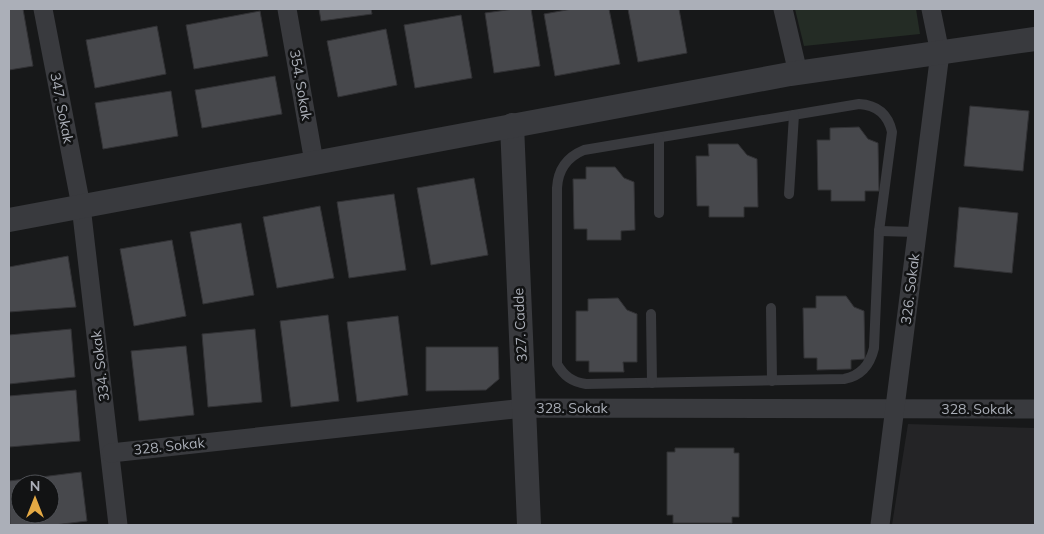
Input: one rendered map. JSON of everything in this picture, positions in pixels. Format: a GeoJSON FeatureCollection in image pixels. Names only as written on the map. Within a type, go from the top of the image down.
{"type":"FeatureCollection","features":[{"type":"Feature","properties":{"kind":"street","name":"347. Sokak"},"geometry":{"type":"LineString","coordinates":[[43,9],[81,206]]}},
{"type":"Feature","properties":{"kind":"street","name":"354. Sokak"},"geometry":{"type":"LineString","coordinates":[[287,9],[314,162]]}},
{"type":"Feature","properties":{"kind":"street"},"geometry":{"type":"LineString","coordinates":[[783,9],[798,73]]}},
{"type":"Feature","properties":{"kind":"street","name":"326. Sokak"},"geometry":{"type":"LineString","coordinates":[[880,525],[940,53],[931,9]]}},
{"type":"Feature","properties":{"kind":"street"},"geometry":{"type":"LineString","coordinates":[[9,220],[798,73],[1035,39]]}},
{"type":"Feature","properties":{"kind":"street","name":"327. Cadde"},"geometry":{"type":"LineString","coordinates":[[512,125],[529,525]]}},
{"type":"Feature","properties":{"kind":"street","name":"334. Sokak"},"geometry":{"type":"LineString","coordinates":[[81,206],[118,525]]}},
{"type":"Feature","properties":{"kind":"street","name":"328. Sokak"},"geometry":{"type":"LineString","coordinates":[[111,453],[524,408],[1035,409]]}},
{"type":"Feature","properties":{"kind":"lane"},"geometry":{"type":"LineString","coordinates":[[859,104],[874,107],[886,117],[892,132],[879,231],[874,348],[869,363],[858,374],[844,379],[579,383],[565,376],[557,364],[557,188],[563,166],[576,153],[794,115],[859,104]]}},
{"type":"Feature","properties":{"kind":"lane"},"geometry":{"type":"LineString","coordinates":[[789,194],[794,115]]}},
{"type":"Feature","properties":{"kind":"lane"},"geometry":{"type":"LineString","coordinates":[[659,138],[659,213]]}},
{"type":"Feature","properties":{"kind":"lane"},"geometry":{"type":"LineString","coordinates":[[879,231],[918,232]]}},
{"type":"Feature","properties":{"kind":"lane"},"geometry":{"type":"LineString","coordinates":[[771,308],[772,381]]}},
{"type":"Feature","properties":{"kind":"lane"},"geometry":{"type":"LineString","coordinates":[[651,314],[652,383]]}},
{"type":"Feature","properties":{"kind":"shaded area"},"geometry":{"type":"Polygon","coordinates":[[[795,9],[916,9],[920,34],[804,46],[795,9]]]}},
{"type":"Feature","properties":{"kind":"shaded area"},"geometry":{"type":"Polygon","coordinates":[[[908,424],[1035,428],[1035,525],[892,525],[908,424]]]}},
{"type":"Feature","properties":{"kind":"building"},"geometry":{"type":"Polygon","coordinates":[[[9,9],[23,9],[33,66],[9,70],[9,9]]]}},
{"type":"Feature","properties":{"kind":"building"},"geometry":{"type":"Polygon","coordinates":[[[319,9],[371,9],[372,14],[321,21],[319,9]]]}},
{"type":"Feature","properties":{"kind":"building"},"geometry":{"type":"Polygon","coordinates":[[[531,9],[540,66],[494,73],[485,13],[531,9]]]}},
{"type":"Feature","properties":{"kind":"building"},"geometry":{"type":"Polygon","coordinates":[[[572,9],[609,9],[620,64],[555,76],[544,14],[572,9]]]}},
{"type":"Feature","properties":{"kind":"building"},"geometry":{"type":"Polygon","coordinates":[[[628,9],[679,9],[687,53],[638,62],[628,9]]]}},
{"type":"Feature","properties":{"kind":"building"},"geometry":{"type":"Polygon","coordinates":[[[260,11],[268,56],[194,69],[186,25],[260,11]]]}},
{"type":"Feature","properties":{"kind":"building"},"geometry":{"type":"Polygon","coordinates":[[[461,15],[472,78],[415,88],[404,25],[461,15]]]}},
{"type":"Feature","properties":{"kind":"building"},"geometry":{"type":"Polygon","coordinates":[[[157,26],[166,74],[95,88],[86,40],[157,26]]]}},
{"type":"Feature","properties":{"kind":"building"},"geometry":{"type":"Polygon","coordinates":[[[386,29],[397,85],[338,97],[327,41],[386,29]]]}},
{"type":"Feature","properties":{"kind":"building"},"geometry":{"type":"Polygon","coordinates":[[[275,76],[282,114],[202,128],[195,90],[275,76]]]}},
{"type":"Feature","properties":{"kind":"building"},"geometry":{"type":"Polygon","coordinates":[[[171,91],[178,136],[103,149],[95,103],[171,91]]]}},
{"type":"Feature","properties":{"kind":"building"},"geometry":{"type":"Polygon","coordinates":[[[970,106],[1029,111],[1023,171],[964,166],[970,106]]]}},
{"type":"Feature","properties":{"kind":"building"},"geometry":{"type":"Polygon","coordinates":[[[859,127],[868,139],[878,143],[879,191],[865,191],[865,201],[831,201],[831,190],[818,190],[817,140],[830,140],[830,128],[859,127]]]}},
{"type":"Feature","properties":{"kind":"building"},"geometry":{"type":"Polygon","coordinates":[[[708,144],[738,144],[747,155],[757,159],[758,207],[744,207],[744,217],[709,217],[709,206],[697,206],[696,156],[709,156],[708,144]]]}},
{"type":"Feature","properties":{"kind":"building"},"geometry":{"type":"Polygon","coordinates":[[[586,167],[615,167],[624,178],[634,182],[635,230],[621,231],[621,240],[587,240],[587,229],[574,229],[573,179],[586,179],[586,167]]]}},
{"type":"Feature","properties":{"kind":"building"},"geometry":{"type":"Polygon","coordinates":[[[474,178],[488,255],[431,265],[417,188],[474,178]]]}},
{"type":"Feature","properties":{"kind":"building"},"geometry":{"type":"Polygon","coordinates":[[[394,194],[406,270],[349,278],[337,202],[394,194]]]}},
{"type":"Feature","properties":{"kind":"building"},"geometry":{"type":"Polygon","coordinates":[[[320,206],[334,278],[277,288],[263,217],[320,206]]]}},
{"type":"Feature","properties":{"kind":"building"},"geometry":{"type":"Polygon","coordinates":[[[959,207],[1018,213],[1012,273],[954,267],[959,207]]]}},
{"type":"Feature","properties":{"kind":"building"},"geometry":{"type":"Polygon","coordinates":[[[241,223],[254,295],[203,304],[190,232],[241,223]]]}},
{"type":"Feature","properties":{"kind":"building"},"geometry":{"type":"Polygon","coordinates":[[[172,240],[186,316],[134,326],[120,249],[172,240]]]}},
{"type":"Feature","properties":{"kind":"building"},"geometry":{"type":"Polygon","coordinates":[[[68,256],[76,307],[9,312],[9,267],[68,256]]]}},
{"type":"Feature","properties":{"kind":"building"},"geometry":{"type":"Polygon","coordinates":[[[816,296],[846,296],[854,307],[864,311],[865,359],[851,360],[851,369],[817,370],[817,358],[804,358],[803,308],[816,308],[816,296]]]}},
{"type":"Feature","properties":{"kind":"building"},"geometry":{"type":"Polygon","coordinates":[[[618,298],[627,310],[637,314],[637,362],[623,362],[624,372],[589,372],[589,361],[576,361],[576,311],[588,311],[588,299],[618,298]]]}},
{"type":"Feature","properties":{"kind":"building"},"geometry":{"type":"Polygon","coordinates":[[[328,315],[339,401],[291,407],[280,321],[328,315]]]}},
{"type":"Feature","properties":{"kind":"building"},"geometry":{"type":"Polygon","coordinates":[[[398,316],[408,395],[357,402],[347,322],[398,316]]]}},
{"type":"Feature","properties":{"kind":"building"},"geometry":{"type":"Polygon","coordinates":[[[71,329],[75,377],[9,384],[9,335],[71,329]]]}},
{"type":"Feature","properties":{"kind":"building"},"geometry":{"type":"Polygon","coordinates":[[[255,329],[262,402],[208,407],[202,334],[255,329]]]}},
{"type":"Feature","properties":{"kind":"building"},"geometry":{"type":"Polygon","coordinates":[[[186,346],[194,415],[139,421],[131,351],[186,346]]]}},
{"type":"Feature","properties":{"kind":"building"},"geometry":{"type":"Polygon","coordinates":[[[426,347],[498,347],[499,379],[486,390],[426,391],[426,347]]]}},
{"type":"Feature","properties":{"kind":"building"},"geometry":{"type":"Polygon","coordinates":[[[76,390],[80,441],[9,447],[9,396],[76,390]]]}},
{"type":"Feature","properties":{"kind":"building"},"geometry":{"type":"Polygon","coordinates":[[[675,448],[734,448],[734,453],[739,453],[739,517],[732,517],[732,523],[673,523],[673,515],[667,515],[667,452],[675,452],[675,448]]]}},
{"type":"Feature","properties":{"kind":"building"},"geometry":{"type":"Polygon","coordinates":[[[81,472],[87,521],[54,525],[10,525],[9,481],[10,524],[60,524],[60,475],[81,472]]]}}]}
